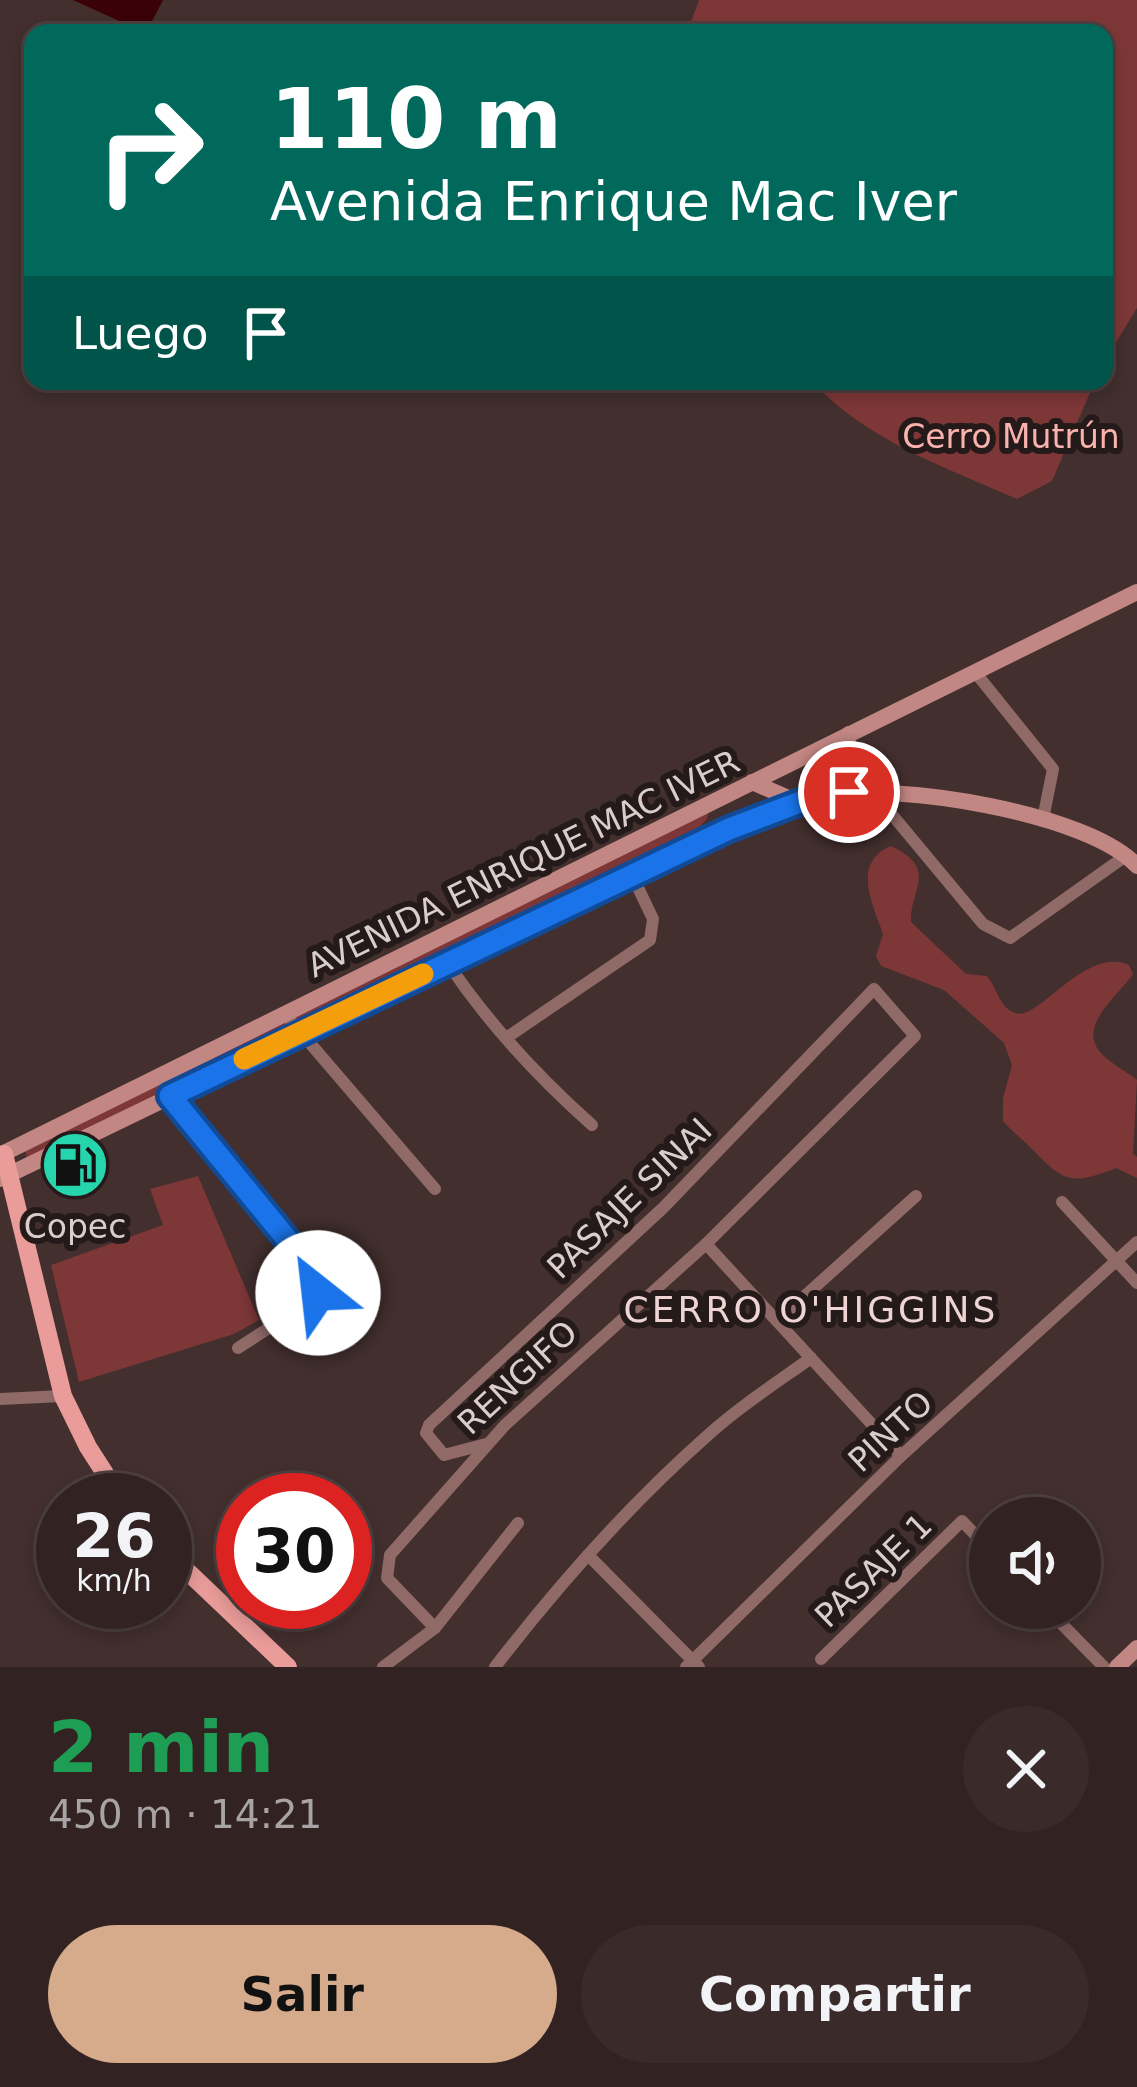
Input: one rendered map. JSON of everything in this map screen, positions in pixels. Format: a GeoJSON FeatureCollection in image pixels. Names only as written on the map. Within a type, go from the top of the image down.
{"type":"FeatureCollection","features":[{"type":"Feature","properties":{"kind":"main road","name":"AVENIDA ENRIQUE MAC IVER"},"geometry":{"type":"LineString","coordinates":[[2,1154],[1137,592]]}},
{"type":"Feature","properties":{"kind":"main road"},"geometry":{"type":"LineString","coordinates":[[849,734],[848,765],[874,793]]}},
{"type":"Feature","properties":{"kind":"main road"},"geometry":{"type":"LineString","coordinates":[[752,782],[800,802]]}},
{"type":"Feature","properties":{"kind":"main road","name":"AVENIDA ENRIQUE MAC IVER"},"geometry":{"type":"LineString","coordinates":[[5,1177],[632,874],[800,802],[849,792],[940,798],[1043,819],[1134,856]]}},
{"type":"Feature","properties":{"kind":"main road"},"geometry":{"type":"LineString","coordinates":[[702,841],[719,799]]}},
{"type":"Feature","properties":{"kind":"main road"},"geometry":{"type":"LineString","coordinates":[[476,919],[490,943]]}},
{"type":"Feature","properties":{"kind":"main road"},"geometry":{"type":"LineString","coordinates":[[2,1154],[63,1396],[105,1473]]}},
{"type":"Feature","properties":{"kind":"main road"},"geometry":{"type":"LineString","coordinates":[[192,1576],[288,1667]]}},
{"type":"Feature","properties":{"kind":"main road"},"geometry":{"type":"LineString","coordinates":[[1117,1667],[1137,1648]]}},
{"type":"Feature","properties":{"kind":"street"},"geometry":{"type":"LineString","coordinates":[[975,672],[1053,769],[1043,819]]}},
{"type":"Feature","properties":{"kind":"street"},"geometry":{"type":"LineString","coordinates":[[874,793],[983,924],[1010,938],[1134,856]]}},
{"type":"Feature","properties":{"kind":"street"},"geometry":{"type":"LineString","coordinates":[[506,1038],[650,940],[653,919],[632,874]]}},
{"type":"Feature","properties":{"kind":"street"},"geometry":{"type":"LineString","coordinates":[[447,962],[551,1089],[592,1125]]}},
{"type":"Feature","properties":{"kind":"street","name":"PASAJE SINAI"},"geometry":{"type":"LineString","coordinates":[[487,1444],[444,1455],[426,1433],[429,1425],[664,1207],[874,989],[915,1036]]}},
{"type":"Feature","properties":{"kind":"street"},"geometry":{"type":"LineString","coordinates":[[285,1014],[435,1189]]}},
{"type":"Feature","properties":{"kind":"street","name":"RENGIFO"},"geometry":{"type":"LineString","coordinates":[[435,1628],[387,1578],[390,1555],[487,1444],[706,1244],[915,1036]]}},
{"type":"Feature","properties":{"kind":"street"},"geometry":{"type":"LineString","coordinates":[[170,1096],[319,1281],[318,1293],[310,1302],[238,1348]]}},
{"type":"Feature","properties":{"kind":"street"},"geometry":{"type":"LineString","coordinates":[[777,1322],[916,1196]]}},
{"type":"Feature","properties":{"kind":"street"},"geometry":{"type":"LineString","coordinates":[[1062,1202],[1137,1283]]}},
{"type":"Feature","properties":{"kind":"street","name":"PINTO"},"geometry":{"type":"LineString","coordinates":[[693,1665],[901,1456],[1137,1242]]}},
{"type":"Feature","properties":{"kind":"street"},"geometry":{"type":"LineString","coordinates":[[706,1244],[901,1456]]}},
{"type":"Feature","properties":{"kind":"street"},"geometry":{"type":"LineString","coordinates":[[495,1667],[653,1485],[712,1431],[811,1358]]}},
{"type":"Feature","properties":{"kind":"street"},"geometry":{"type":"LineString","coordinates":[[0,1399],[63,1396]]}},
{"type":"Feature","properties":{"kind":"street","name":"PASAJE 1"},"geometry":{"type":"LineString","coordinates":[[821,1658],[962,1521],[969,1528]]}},
{"type":"Feature","properties":{"kind":"street"},"geometry":{"type":"LineString","coordinates":[[383,1667],[435,1628],[518,1523]]}},
{"type":"Feature","properties":{"kind":"street"},"geometry":{"type":"LineString","coordinates":[[588,1555],[693,1665]]}},
{"type":"Feature","properties":{"kind":"street"},"geometry":{"type":"LineString","coordinates":[[1067,1629],[1104,1667]]}},
{"type":"Feature","properties":{"kind":"green space","name":"Cerro Mutrún"},"geometry":{"type":"Polygon","coordinates":[[[699,0],[1137,0],[1137,308],[1113,347],[1113,24],[690,24],[699,0]]]}},
{"type":"Feature","properties":{"kind":"green space","name":"Cerro Mutrún"},"geometry":{"type":"Polygon","coordinates":[[[821,390],[1091,390],[1052,481],[1017,499],[935,464],[882,436],[821,390]]]}},
{"type":"Feature","properties":{"kind":"green space"},"geometry":{"type":"Polygon","coordinates":[[[709,811],[694,833],[28,1161],[24,1147],[709,811]]]}},
{"type":"Feature","properties":{"kind":"green space"},"geometry":{"type":"Polygon","coordinates":[[[891,846],[915,863],[918,872],[911,922],[966,974],[987,976],[1002,1002],[1015,1013],[1025,1013],[1096,965],[1129,965],[1133,974],[1101,1013],[1093,1035],[1105,1057],[1137,1080],[1133,1154],[1137,1178],[1116,1168],[1078,1179],[1052,1168],[1003,1121],[1003,1098],[1012,1065],[1004,1043],[944,990],[881,966],[876,956],[883,934],[868,874],[871,863],[891,846]]]}},
{"type":"Feature","properties":{"kind":"green space"},"geometry":{"type":"Polygon","coordinates":[[[198,1176],[259,1320],[234,1334],[79,1382],[51,1265],[163,1225],[150,1189],[198,1176]]]}},
{"type":"Feature","properties":{"kind":"shaded area"},"geometry":{"type":"Polygon","coordinates":[[[73,0],[163,0],[151,24],[126,24],[73,0]]]}},
{"type":"Feature","properties":{"kind":"slow traffic"},"geometry":{"type":"LineString","coordinates":[[244,1059],[423,974]]}},
{"type":"Feature","properties":{"kind":"place","name":"Copec"},"geometry":{"type":"Point","coordinates":[75,1165]}},
{"type":"Feature","properties":{"kind":"district","name":"CERRO O'HIGGINS"},"geometry":{"type":"Point","coordinates":[811,1309]}},
{"type":"Feature","properties":{"kind":"route"},"geometry":{"type":"LineString","coordinates":[[318,1293],[317,1276],[170,1096],[670,855],[800,802],[849,792]]}}]}
